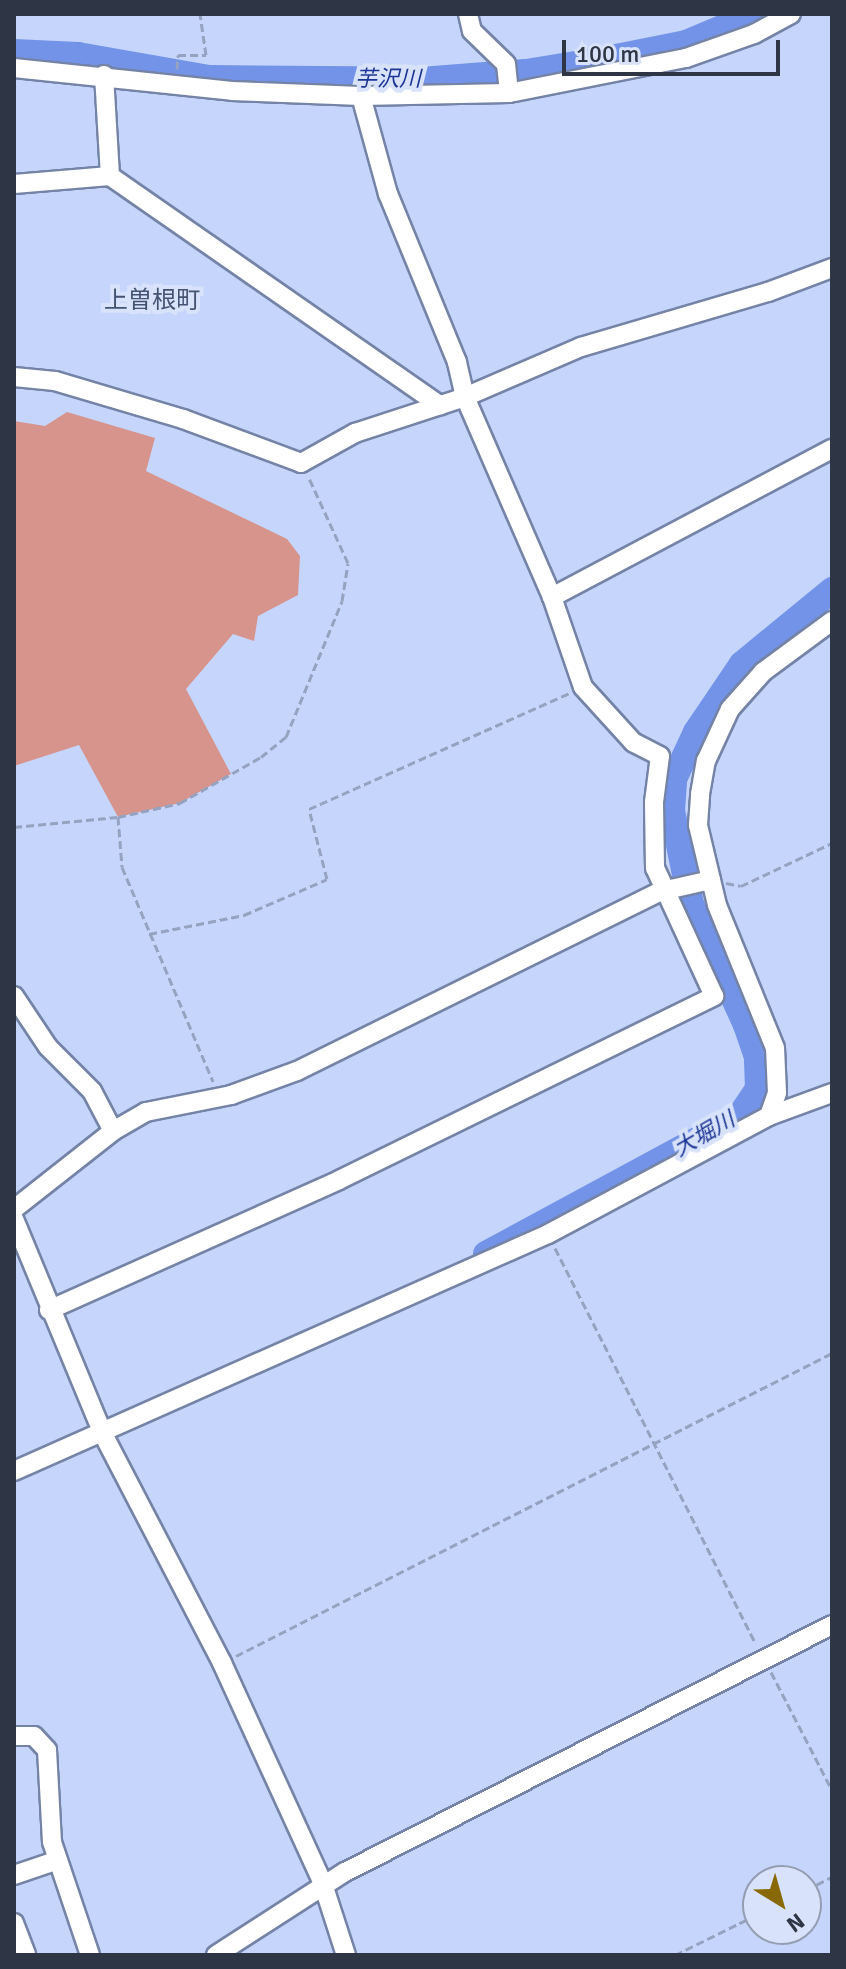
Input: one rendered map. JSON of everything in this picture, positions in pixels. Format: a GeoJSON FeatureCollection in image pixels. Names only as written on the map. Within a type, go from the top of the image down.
{"type":"FeatureCollection","features":[{"type":"Feature","properties":{"kind":"street"},"geometry":{"type":"LineString","coordinates":[[468,14],[472,31],[508,80]]}},
{"type":"Feature","properties":{"kind":"street"},"geometry":{"type":"LineString","coordinates":[[14,68],[104,75],[232,91],[361,96],[686,58],[754,34],[791,14]]}},
{"type":"Feature","properties":{"kind":"street"},"geometry":{"type":"LineString","coordinates":[[104,75],[110,176]]}},
{"type":"Feature","properties":{"kind":"street"},"geometry":{"type":"LineString","coordinates":[[49,1310],[339,1180],[714,996],[687,928],[663,891],[653,834],[660,756],[633,742],[583,687],[552,597],[465,397],[457,362],[388,194],[361,96]]}},
{"type":"Feature","properties":{"kind":"street"},"geometry":{"type":"LineString","coordinates":[[14,184],[110,176],[440,405]]}},
{"type":"Feature","properties":{"kind":"street"},"geometry":{"type":"LineString","coordinates":[[14,377],[55,381],[183,419],[301,463],[355,433],[465,397],[581,347],[768,292],[832,268]]}},
{"type":"Feature","properties":{"kind":"street"},"geometry":{"type":"LineString","coordinates":[[552,597],[832,449]]}},
{"type":"Feature","properties":{"kind":"street"},"geometry":{"type":"LineString","coordinates":[[769,1116],[777,1093],[775,1048],[729,941],[710,880],[698,825],[706,761],[717,732],[763,672],[832,621]]}},
{"type":"Feature","properties":{"kind":"street"},"geometry":{"type":"LineString","coordinates":[[14,1209],[113,1131],[146,1112],[220,1095],[297,1071],[370,1038],[464,986],[500,974],[663,891],[710,880]]}},
{"type":"Feature","properties":{"kind":"street"},"geometry":{"type":"LineString","coordinates":[[14,996],[48,1047],[92,1091],[113,1131]]}},
{"type":"Feature","properties":{"kind":"street"},"geometry":{"type":"LineString","coordinates":[[14,1471],[104,1436],[548,1234],[769,1116],[832,1093]]}},
{"type":"Feature","properties":{"kind":"street"},"geometry":{"type":"LineString","coordinates":[[14,1219],[49,1310],[104,1436],[222,1663],[323,1884],[346,1955]]}},
{"type":"Feature","properties":{"kind":"street"},"geometry":{"type":"LineString","coordinates":[[216,1955],[323,1884],[832,1625]]}},
{"type":"Feature","properties":{"kind":"street"},"geometry":{"type":"LineString","coordinates":[[14,1736],[34,1736],[47,1750],[52,1842],[90,1955]]}},
{"type":"Feature","properties":{"kind":"street"},"geometry":{"type":"LineString","coordinates":[[14,1875],[58,1860]]}},
{"type":"Feature","properties":{"kind":"street"},"geometry":{"type":"LineString","coordinates":[[14,1923],[26,1955]]}},
{"type":"Feature","properties":{"kind":"path"},"geometry":{"type":"LineString","coordinates":[[177,78],[178,55],[206,55],[200,14]]}},
{"type":"Feature","properties":{"kind":"path"},"geometry":{"type":"LineString","coordinates":[[14,827],[118,817],[180,803],[261,757],[286,737],[302,707],[342,601],[348,563],[301,463]]}},
{"type":"Feature","properties":{"kind":"path"},"geometry":{"type":"LineString","coordinates":[[149,934],[244,915],[327,879],[309,809],[583,687]]}},
{"type":"Feature","properties":{"kind":"path"},"geometry":{"type":"LineString","coordinates":[[118,817],[122,867],[220,1095]]}},
{"type":"Feature","properties":{"kind":"path"},"geometry":{"type":"LineString","coordinates":[[710,880],[741,886],[832,843]]}},
{"type":"Feature","properties":{"kind":"path"},"geometry":{"type":"LineString","coordinates":[[548,1234],[832,1790]]}},
{"type":"Feature","properties":{"kind":"path"},"geometry":{"type":"LineString","coordinates":[[222,1663],[832,1353]]}},
{"type":"Feature","properties":{"kind":"path"},"geometry":{"type":"LineString","coordinates":[[675,1955],[742,1922]]}},
{"type":"Feature","properties":{"kind":"shaded area"},"geometry":{"type":"Polygon","coordinates":[[[67,412],[155,438],[146,471],[287,539],[300,556],[298,595],[258,616],[254,641],[233,634],[186,689],[231,774],[180,803],[118,817],[79,745],[14,766],[14,421],[45,426],[67,412]]]}},
{"type":"Feature","properties":{"kind":"waterway","name":"芋沢川"},"geometry":{"type":"LineString","coordinates":[[14,52],[78,55],[209,78],[421,80],[526,72],[606,59],[686,43],[755,14]]}},
{"type":"Feature","properties":{"kind":"waterway","name":"大堀川"},"geometry":{"type":"LineString","coordinates":[[486,1254],[739,1117],[758,1089],[757,1057],[746,1025],[691,904],[672,811],[674,779],[696,732],[742,664],[832,590]]}},
{"type":"Feature","properties":{"kind":"district","name":"上曽根町"},"geometry":{"type":"Point","coordinates":[152,301]}}]}
